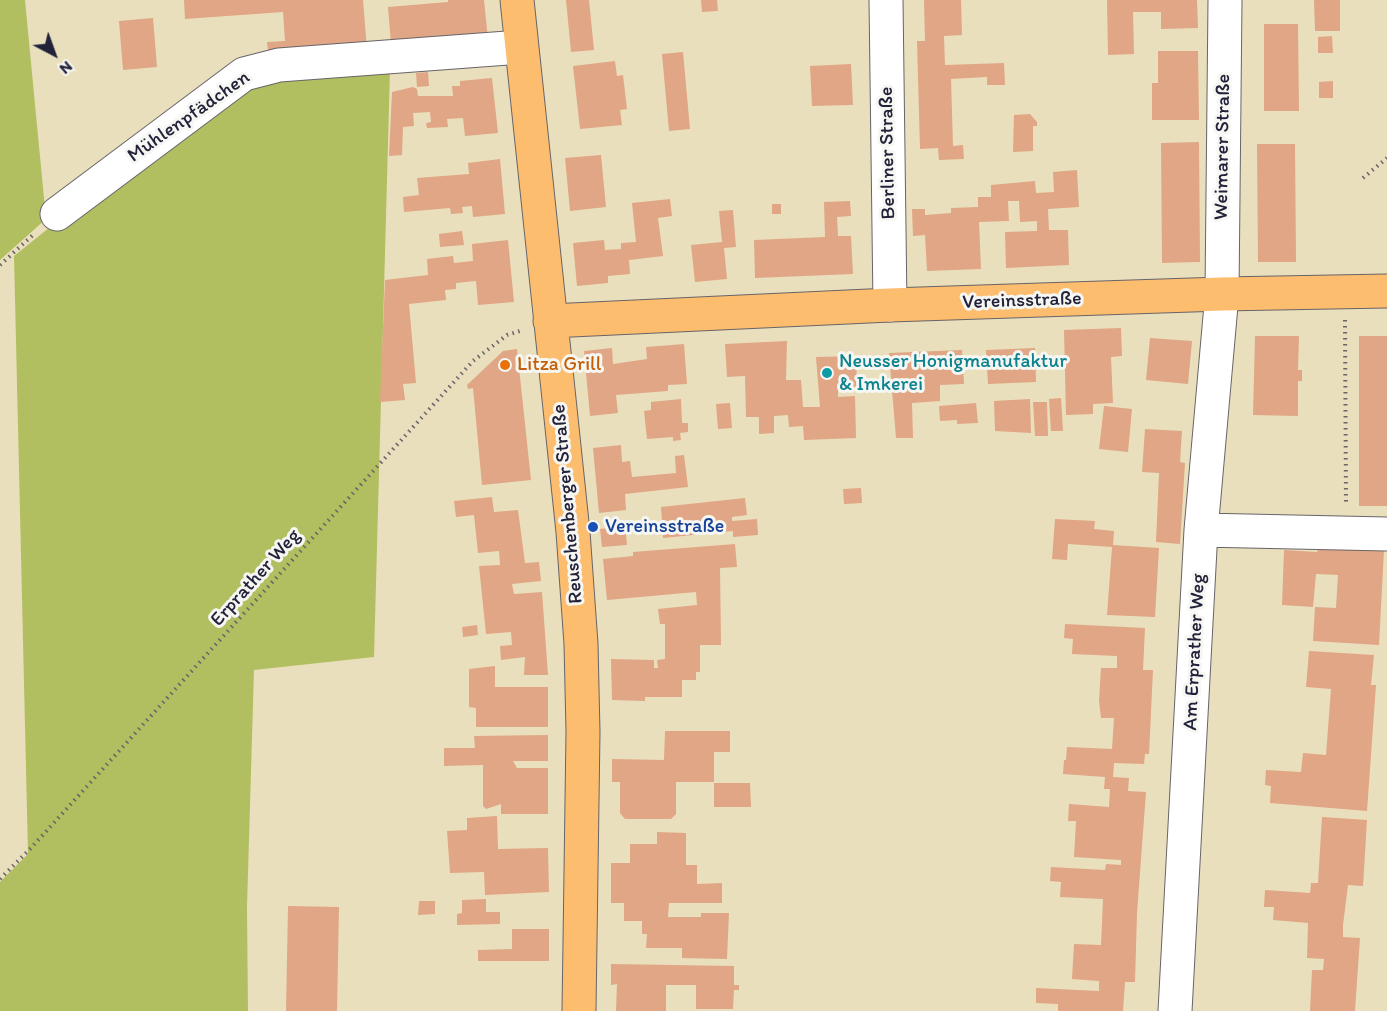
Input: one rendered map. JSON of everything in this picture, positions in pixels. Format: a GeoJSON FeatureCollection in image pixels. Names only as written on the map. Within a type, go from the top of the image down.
{"type":"FeatureCollection","features":[{"type":"Feature","properties":{"kind":"main road","name":"Reuschenberger Straße"},"geometry":{"type":"LineString","coordinates":[[517,0],[573,532],[581,644],[583,732],[579,1011]]}},
{"type":"Feature","properties":{"kind":"main road","name":"Vereinsstraße"},"geometry":{"type":"LineString","coordinates":[[550,321],[890,305],[1387,291]]}},
{"type":"Feature","properties":{"kind":"street","name":"Berliner Straße"},"geometry":{"type":"LineString","coordinates":[[886,0],[890,305]]}},
{"type":"Feature","properties":{"kind":"street","name":"Weimarer Straße"},"geometry":{"type":"LineString","coordinates":[[1222,294],[1225,0]]}},
{"type":"Feature","properties":{"kind":"street","name":"Mühlenpfädchen"},"geometry":{"type":"LineString","coordinates":[[57,214],[231,82],[257,70],[279,65],[521,47]]}},
{"type":"Feature","properties":{"kind":"street","name":"Am Erprather Weg"},"geometry":{"type":"LineString","coordinates":[[1175,1011],[1202,530],[1222,294]]}},
{"type":"Feature","properties":{"kind":"street"},"geometry":{"type":"LineString","coordinates":[[1202,530],[1387,534]]}},
{"type":"Feature","properties":{"kind":"path"},"geometry":{"type":"LineString","coordinates":[[1364,178],[1387,158]]}},
{"type":"Feature","properties":{"kind":"path"},"geometry":{"type":"LineString","coordinates":[[0,265],[57,214]]}},
{"type":"Feature","properties":{"kind":"path"},"geometry":{"type":"LineString","coordinates":[[1345,293],[1346,533]]}},
{"type":"Feature","properties":{"kind":"path","name":"Erprather Weg"},"geometry":{"type":"LineString","coordinates":[[0,879],[39,839],[473,361],[507,335],[550,321]]}},
{"type":"Feature","properties":{"kind":"green space"},"geometry":{"type":"Polygon","coordinates":[[[0,0],[25,0],[46,219],[0,260],[0,0]]]}},
{"type":"Feature","properties":{"kind":"green space"},"geometry":{"type":"Polygon","coordinates":[[[390,70],[374,657],[254,670],[247,907],[248,1011],[0,1011],[0,882],[28,854],[14,256],[60,219],[247,85],[276,78],[390,70]]]}},
{"type":"Feature","properties":{"kind":"building"},"geometry":{"type":"Polygon","coordinates":[[[184,0],[363,0],[367,50],[269,58],[267,42],[285,41],[283,12],[185,19],[184,0]]]}},
{"type":"Feature","properties":{"kind":"building"},"geometry":{"type":"Polygon","coordinates":[[[448,0],[484,0],[488,39],[391,44],[388,7],[448,2],[448,0]]]}},
{"type":"Feature","properties":{"kind":"building"},"geometry":{"type":"Polygon","coordinates":[[[566,0],[589,0],[594,50],[571,52],[566,0]]]}},
{"type":"Feature","properties":{"kind":"building"},"geometry":{"type":"Polygon","coordinates":[[[701,0],[717,0],[718,11],[702,12],[701,0]]]}},
{"type":"Feature","properties":{"kind":"building"},"geometry":{"type":"Polygon","coordinates":[[[924,0],[961,0],[962,35],[944,36],[945,65],[1004,63],[1005,85],[987,85],[987,77],[951,79],[953,146],[963,145],[964,159],[939,160],[938,148],[920,149],[917,41],[925,41],[924,0]]]}},
{"type":"Feature","properties":{"kind":"building"},"geometry":{"type":"Polygon","coordinates":[[[1107,0],[1197,0],[1198,28],[1161,29],[1161,12],[1133,12],[1134,54],[1108,55],[1107,0]]]}},
{"type":"Feature","properties":{"kind":"building"},"geometry":{"type":"Polygon","coordinates":[[[1314,0],[1340,0],[1340,31],[1315,31],[1314,0]]]}},
{"type":"Feature","properties":{"kind":"building"},"geometry":{"type":"Polygon","coordinates":[[[153,18],[157,67],[123,70],[119,21],[153,18]]]}},
{"type":"Feature","properties":{"kind":"building"},"geometry":{"type":"Polygon","coordinates":[[[1264,24],[1298,24],[1299,111],[1264,111],[1264,24]]]}},
{"type":"Feature","properties":{"kind":"building"},"geometry":{"type":"Polygon","coordinates":[[[1332,36],[1333,53],[1318,53],[1318,37],[1332,36]]]}},
{"type":"Feature","properties":{"kind":"building"},"geometry":{"type":"Polygon","coordinates":[[[1158,51],[1198,51],[1199,120],[1152,120],[1152,83],[1158,83],[1158,51]]]}},
{"type":"Feature","properties":{"kind":"building"},"geometry":{"type":"Polygon","coordinates":[[[683,52],[690,129],[669,131],[662,54],[683,52]]]}},
{"type":"Feature","properties":{"kind":"building"},"geometry":{"type":"Polygon","coordinates":[[[615,61],[617,76],[623,75],[627,109],[620,110],[622,125],[580,129],[573,66],[615,61]]]}},
{"type":"Feature","properties":{"kind":"building"},"geometry":{"type":"Polygon","coordinates":[[[851,64],[853,105],[812,106],[810,66],[851,64]]]}},
{"type":"Feature","properties":{"kind":"building"},"geometry":{"type":"Polygon","coordinates":[[[428,72],[429,86],[417,87],[416,73],[428,72]]]}},
{"type":"Feature","properties":{"kind":"building"},"geometry":{"type":"Polygon","coordinates":[[[492,78],[498,133],[465,136],[463,118],[447,119],[448,127],[427,128],[426,123],[431,122],[430,112],[413,113],[414,126],[403,127],[402,155],[389,156],[392,92],[413,87],[417,89],[418,96],[453,96],[452,86],[460,86],[460,81],[492,78]]]}},
{"type":"Feature","properties":{"kind":"building"},"geometry":{"type":"Polygon","coordinates":[[[1333,81],[1333,98],[1319,98],[1319,82],[1333,81]]]}},
{"type":"Feature","properties":{"kind":"building"},"geometry":{"type":"Polygon","coordinates":[[[1030,114],[1037,122],[1037,126],[1033,126],[1033,151],[1013,152],[1014,115],[1030,114]]]}},
{"type":"Feature","properties":{"kind":"building"},"geometry":{"type":"Polygon","coordinates":[[[1199,142],[1200,262],[1162,263],[1161,143],[1199,142]]]}},
{"type":"Feature","properties":{"kind":"building"},"geometry":{"type":"Polygon","coordinates":[[[1257,144],[1295,144],[1296,262],[1258,262],[1257,144]]]}},
{"type":"Feature","properties":{"kind":"building"},"geometry":{"type":"Polygon","coordinates":[[[601,155],[606,207],[570,211],[565,158],[601,155]]]}},
{"type":"Feature","properties":{"kind":"building"},"geometry":{"type":"Polygon","coordinates":[[[500,159],[505,214],[473,217],[472,206],[462,207],[463,213],[451,214],[450,208],[404,212],[403,197],[419,195],[417,178],[469,174],[468,163],[500,159]]]}},
{"type":"Feature","properties":{"kind":"building"},"geometry":{"type":"Polygon","coordinates":[[[1077,170],[1079,207],[1048,209],[1049,230],[1068,230],[1069,265],[1006,268],[1005,232],[1037,231],[1037,221],[1020,222],[1019,201],[1008,201],[1009,221],[979,222],[981,269],[927,271],[925,235],[913,236],[912,209],[925,209],[925,215],[951,213],[951,208],[978,207],[978,197],[991,197],[991,185],[1035,181],[1036,193],[1054,192],[1053,172],[1077,170]]]}},
{"type":"Feature","properties":{"kind":"building"},"geometry":{"type":"Polygon","coordinates":[[[670,199],[672,216],[658,218],[663,256],[629,260],[630,274],[608,276],[608,283],[577,286],[573,243],[604,240],[605,250],[621,249],[621,243],[636,242],[632,203],[670,199]]]}},
{"type":"Feature","properties":{"kind":"building"},"geometry":{"type":"Polygon","coordinates":[[[850,201],[851,216],[837,217],[838,236],[851,236],[853,274],[755,278],[754,240],[825,237],[824,202],[850,201]]]}},
{"type":"Feature","properties":{"kind":"building"},"geometry":{"type":"Polygon","coordinates":[[[772,204],[781,204],[781,214],[772,214],[772,204]]]}},
{"type":"Feature","properties":{"kind":"building"},"geometry":{"type":"Polygon","coordinates":[[[733,210],[736,247],[724,248],[727,279],[695,282],[691,245],[722,242],[719,211],[733,210]]]}},
{"type":"Feature","properties":{"kind":"building"},"geometry":{"type":"Polygon","coordinates":[[[462,231],[464,245],[440,247],[439,234],[462,231]]]}},
{"type":"Feature","properties":{"kind":"building"},"geometry":{"type":"Polygon","coordinates":[[[508,240],[514,302],[478,305],[476,281],[456,283],[456,289],[445,290],[446,300],[409,304],[416,383],[403,384],[405,400],[380,402],[385,280],[428,275],[427,259],[453,256],[454,263],[473,261],[472,244],[508,240]]]}},
{"type":"Feature","properties":{"kind":"building"},"geometry":{"type":"Polygon","coordinates":[[[1121,328],[1122,356],[1111,357],[1113,403],[1093,404],[1093,414],[1066,415],[1064,330],[1121,328]]]}},
{"type":"Feature","properties":{"kind":"building"},"geometry":{"type":"Polygon","coordinates":[[[1255,336],[1299,336],[1298,370],[1302,370],[1302,381],[1298,381],[1298,416],[1253,415],[1255,336]]]}},
{"type":"Feature","properties":{"kind":"building"},"geometry":{"type":"Polygon","coordinates":[[[1359,336],[1387,336],[1387,506],[1359,506],[1359,336]]]}},
{"type":"Feature","properties":{"kind":"building"},"geometry":{"type":"Polygon","coordinates":[[[1150,338],[1192,341],[1188,384],[1146,380],[1150,338]]]}},
{"type":"Feature","properties":{"kind":"building"},"geometry":{"type":"Polygon","coordinates":[[[787,341],[786,380],[801,380],[803,407],[820,407],[816,357],[856,356],[857,388],[838,388],[838,397],[855,396],[856,438],[804,440],[803,426],[789,427],[788,415],[774,416],[774,433],[759,434],[759,417],[746,417],[745,376],[727,377],[725,344],[787,341]]]}},
{"type":"Feature","properties":{"kind":"building"},"geometry":{"type":"Polygon","coordinates":[[[684,344],[687,384],[668,385],[668,391],[616,395],[618,413],[590,416],[584,351],[612,348],[613,364],[647,359],[646,347],[684,344]]]}},
{"type":"Feature","properties":{"kind":"building"},"geometry":{"type":"Polygon","coordinates":[[[1035,348],[1036,382],[988,384],[986,350],[1035,348]]]}},
{"type":"Feature","properties":{"kind":"building"},"geometry":{"type":"Polygon","coordinates":[[[517,349],[531,480],[482,485],[473,388],[468,389],[467,385],[503,351],[517,349]]]}},
{"type":"Feature","properties":{"kind":"building"},"geometry":{"type":"Polygon","coordinates":[[[962,350],[964,384],[940,385],[940,401],[912,403],[913,438],[896,438],[889,353],[962,350]]]}},
{"type":"Feature","properties":{"kind":"building"},"geometry":{"type":"Polygon","coordinates":[[[1061,398],[1063,431],[1051,431],[1049,399],[1061,398]]]}},
{"type":"Feature","properties":{"kind":"building"},"geometry":{"type":"Polygon","coordinates":[[[681,399],[682,423],[688,423],[688,432],[680,433],[681,440],[673,441],[673,437],[647,439],[644,411],[651,410],[651,402],[681,399]]]}},
{"type":"Feature","properties":{"kind":"building"},"geometry":{"type":"Polygon","coordinates":[[[1030,399],[1031,433],[995,431],[994,401],[1030,399]]]}},
{"type":"Feature","properties":{"kind":"building"},"geometry":{"type":"Polygon","coordinates":[[[1033,402],[1047,402],[1048,436],[1035,436],[1033,402]]]}},
{"type":"Feature","properties":{"kind":"building"},"geometry":{"type":"Polygon","coordinates":[[[730,403],[732,428],[718,429],[716,404],[730,403]]]}},
{"type":"Feature","properties":{"kind":"building"},"geometry":{"type":"Polygon","coordinates":[[[976,403],[978,423],[957,424],[957,420],[940,421],[939,406],[976,403]]]}},
{"type":"Feature","properties":{"kind":"building"},"geometry":{"type":"Polygon","coordinates":[[[1104,406],[1132,409],[1128,452],[1099,449],[1104,406]]]}},
{"type":"Feature","properties":{"kind":"building"},"geometry":{"type":"Polygon","coordinates":[[[1145,429],[1182,431],[1180,462],[1185,463],[1180,544],[1156,542],[1159,473],[1142,472],[1145,429]]]}},
{"type":"Feature","properties":{"kind":"building"},"geometry":{"type":"Polygon","coordinates":[[[621,445],[622,462],[630,461],[632,477],[676,473],[675,456],[684,455],[688,487],[625,494],[626,510],[599,513],[593,448],[621,445]]]}},
{"type":"Feature","properties":{"kind":"building"},"geometry":{"type":"Polygon","coordinates":[[[861,488],[862,503],[844,504],[843,489],[861,488]]]}},
{"type":"Feature","properties":{"kind":"building"},"geometry":{"type":"Polygon","coordinates":[[[492,497],[494,512],[518,510],[525,563],[539,562],[541,581],[512,584],[514,594],[542,592],[548,675],[524,675],[525,657],[501,660],[500,646],[512,645],[511,632],[486,634],[479,566],[500,565],[499,551],[478,553],[474,515],[456,517],[454,501],[492,497]]]}},
{"type":"Feature","properties":{"kind":"building"},"geometry":{"type":"Polygon","coordinates":[[[745,498],[747,515],[732,517],[732,521],[757,519],[758,535],[733,537],[733,531],[663,538],[661,507],[745,498]]]}},
{"type":"Feature","properties":{"kind":"building"},"geometry":{"type":"Polygon","coordinates":[[[1055,519],[1095,521],[1094,529],[1114,531],[1113,545],[1159,548],[1155,617],[1107,615],[1112,547],[1068,544],[1067,560],[1052,559],[1055,519]]]}},
{"type":"Feature","properties":{"kind":"building"},"geometry":{"type":"Polygon","coordinates":[[[625,526],[627,545],[602,547],[600,529],[625,526]]]}},
{"type":"Feature","properties":{"kind":"building"},"geometry":{"type":"Polygon","coordinates":[[[735,544],[737,567],[720,568],[721,645],[700,645],[700,672],[696,672],[696,680],[682,680],[682,697],[645,697],[645,701],[612,700],[611,659],[654,660],[654,668],[658,668],[657,660],[665,659],[665,624],[660,624],[658,609],[697,605],[696,592],[607,600],[603,559],[633,556],[633,552],[735,544]]]}},
{"type":"Feature","properties":{"kind":"building"},"geometry":{"type":"Polygon","coordinates":[[[1318,549],[1384,550],[1379,645],[1313,641],[1315,607],[1336,608],[1338,575],[1316,574],[1313,607],[1282,605],[1284,550],[1317,552],[1318,549]]]}},
{"type":"Feature","properties":{"kind":"building"},"geometry":{"type":"Polygon","coordinates":[[[1065,624],[1145,628],[1143,670],[1153,670],[1149,754],[1145,754],[1144,764],[1114,763],[1113,777],[1129,778],[1128,791],[1146,792],[1137,913],[1135,982],[1125,982],[1123,1011],[1058,1011],[1058,1004],[1036,1003],[1036,988],[1099,991],[1099,981],[1072,979],[1074,944],[1101,945],[1103,899],[1060,897],[1061,882],[1050,881],[1051,867],[1105,870],[1106,864],[1121,865],[1121,860],[1074,857],[1076,821],[1068,821],[1069,804],[1109,807],[1110,789],[1104,789],[1105,777],[1063,774],[1064,760],[1066,760],[1067,747],[1112,749],[1114,718],[1101,718],[1099,701],[1101,668],[1117,668],[1117,656],[1072,654],[1073,639],[1064,638],[1065,624]]]}},
{"type":"Feature","properties":{"kind":"building"},"geometry":{"type":"Polygon","coordinates":[[[477,625],[478,635],[463,637],[462,627],[477,625]]]}},
{"type":"Feature","properties":{"kind":"building"},"geometry":{"type":"Polygon","coordinates":[[[1309,651],[1374,655],[1371,685],[1376,685],[1367,811],[1270,803],[1271,786],[1265,785],[1266,770],[1301,772],[1303,753],[1326,755],[1331,689],[1306,687],[1309,651]]]}},
{"type":"Feature","properties":{"kind":"building"},"geometry":{"type":"Polygon","coordinates":[[[495,666],[495,687],[548,687],[548,727],[476,727],[476,708],[469,707],[469,669],[495,666]]]}},
{"type":"Feature","properties":{"kind":"building"},"geometry":{"type":"Polygon","coordinates":[[[665,731],[730,731],[730,752],[714,752],[714,782],[676,782],[676,814],[671,819],[625,819],[620,813],[620,782],[612,782],[612,759],[664,760],[665,731]]]}},
{"type":"Feature","properties":{"kind":"building"},"geometry":{"type":"Polygon","coordinates":[[[548,735],[548,761],[513,761],[517,768],[548,768],[548,814],[501,814],[501,804],[486,809],[483,806],[483,765],[444,766],[444,748],[475,748],[474,736],[548,735]]]}},
{"type":"Feature","properties":{"kind":"building"},"geometry":{"type":"Polygon","coordinates":[[[714,783],[750,783],[751,807],[714,807],[714,783]]]}},
{"type":"Feature","properties":{"kind":"building"},"geometry":{"type":"Polygon","coordinates":[[[497,816],[498,849],[548,848],[549,892],[485,895],[484,872],[450,873],[447,831],[467,830],[467,818],[497,816]]]}},
{"type":"Feature","properties":{"kind":"building"},"geometry":{"type":"Polygon","coordinates":[[[1322,817],[1367,820],[1363,886],[1348,885],[1343,925],[1343,937],[1360,938],[1355,1011],[1310,1011],[1312,970],[1323,970],[1324,959],[1307,958],[1308,923],[1273,920],[1274,907],[1264,907],[1265,890],[1310,893],[1311,883],[1318,883],[1322,817]]]}},
{"type":"Feature","properties":{"kind":"building"},"geometry":{"type":"Polygon","coordinates":[[[657,832],[686,833],[686,865],[697,865],[697,884],[722,883],[722,903],[669,903],[668,917],[701,917],[701,913],[729,913],[727,959],[682,958],[682,948],[646,948],[647,934],[642,934],[642,921],[624,921],[624,903],[611,903],[611,863],[630,863],[630,844],[657,844],[657,832]]]}},
{"type":"Feature","properties":{"kind":"building"},"geometry":{"type":"Polygon","coordinates":[[[486,899],[486,912],[500,912],[500,924],[457,925],[457,914],[462,913],[462,900],[486,899]]]}},
{"type":"Feature","properties":{"kind":"building"},"geometry":{"type":"Polygon","coordinates":[[[419,901],[435,901],[435,914],[418,915],[419,901]]]}},
{"type":"Feature","properties":{"kind":"building"},"geometry":{"type":"Polygon","coordinates":[[[288,906],[339,907],[337,1011],[286,1011],[288,906]]]}},
{"type":"Feature","properties":{"kind":"building"},"geometry":{"type":"Polygon","coordinates":[[[512,929],[549,929],[549,961],[478,961],[478,950],[512,949],[512,929]]]}},
{"type":"Feature","properties":{"kind":"building"},"geometry":{"type":"Polygon","coordinates":[[[611,964],[734,966],[734,985],[739,985],[739,990],[734,990],[733,1009],[696,1009],[696,985],[666,985],[666,1011],[616,1011],[617,984],[611,985],[611,964]]]}},
{"type":"Feature","properties":{"kind":"place","name":"Litza Grill"},"geometry":{"type":"Point","coordinates":[505,365]}},
{"type":"Feature","properties":{"kind":"place","name":"Neusser Honigmanufaktur & Imkerei"},"geometry":{"type":"Point","coordinates":[827,373]}},
{"type":"Feature","properties":{"kind":"place","name":"Vereinsstraße"},"geometry":{"type":"Point","coordinates":[593,527]}}]}
